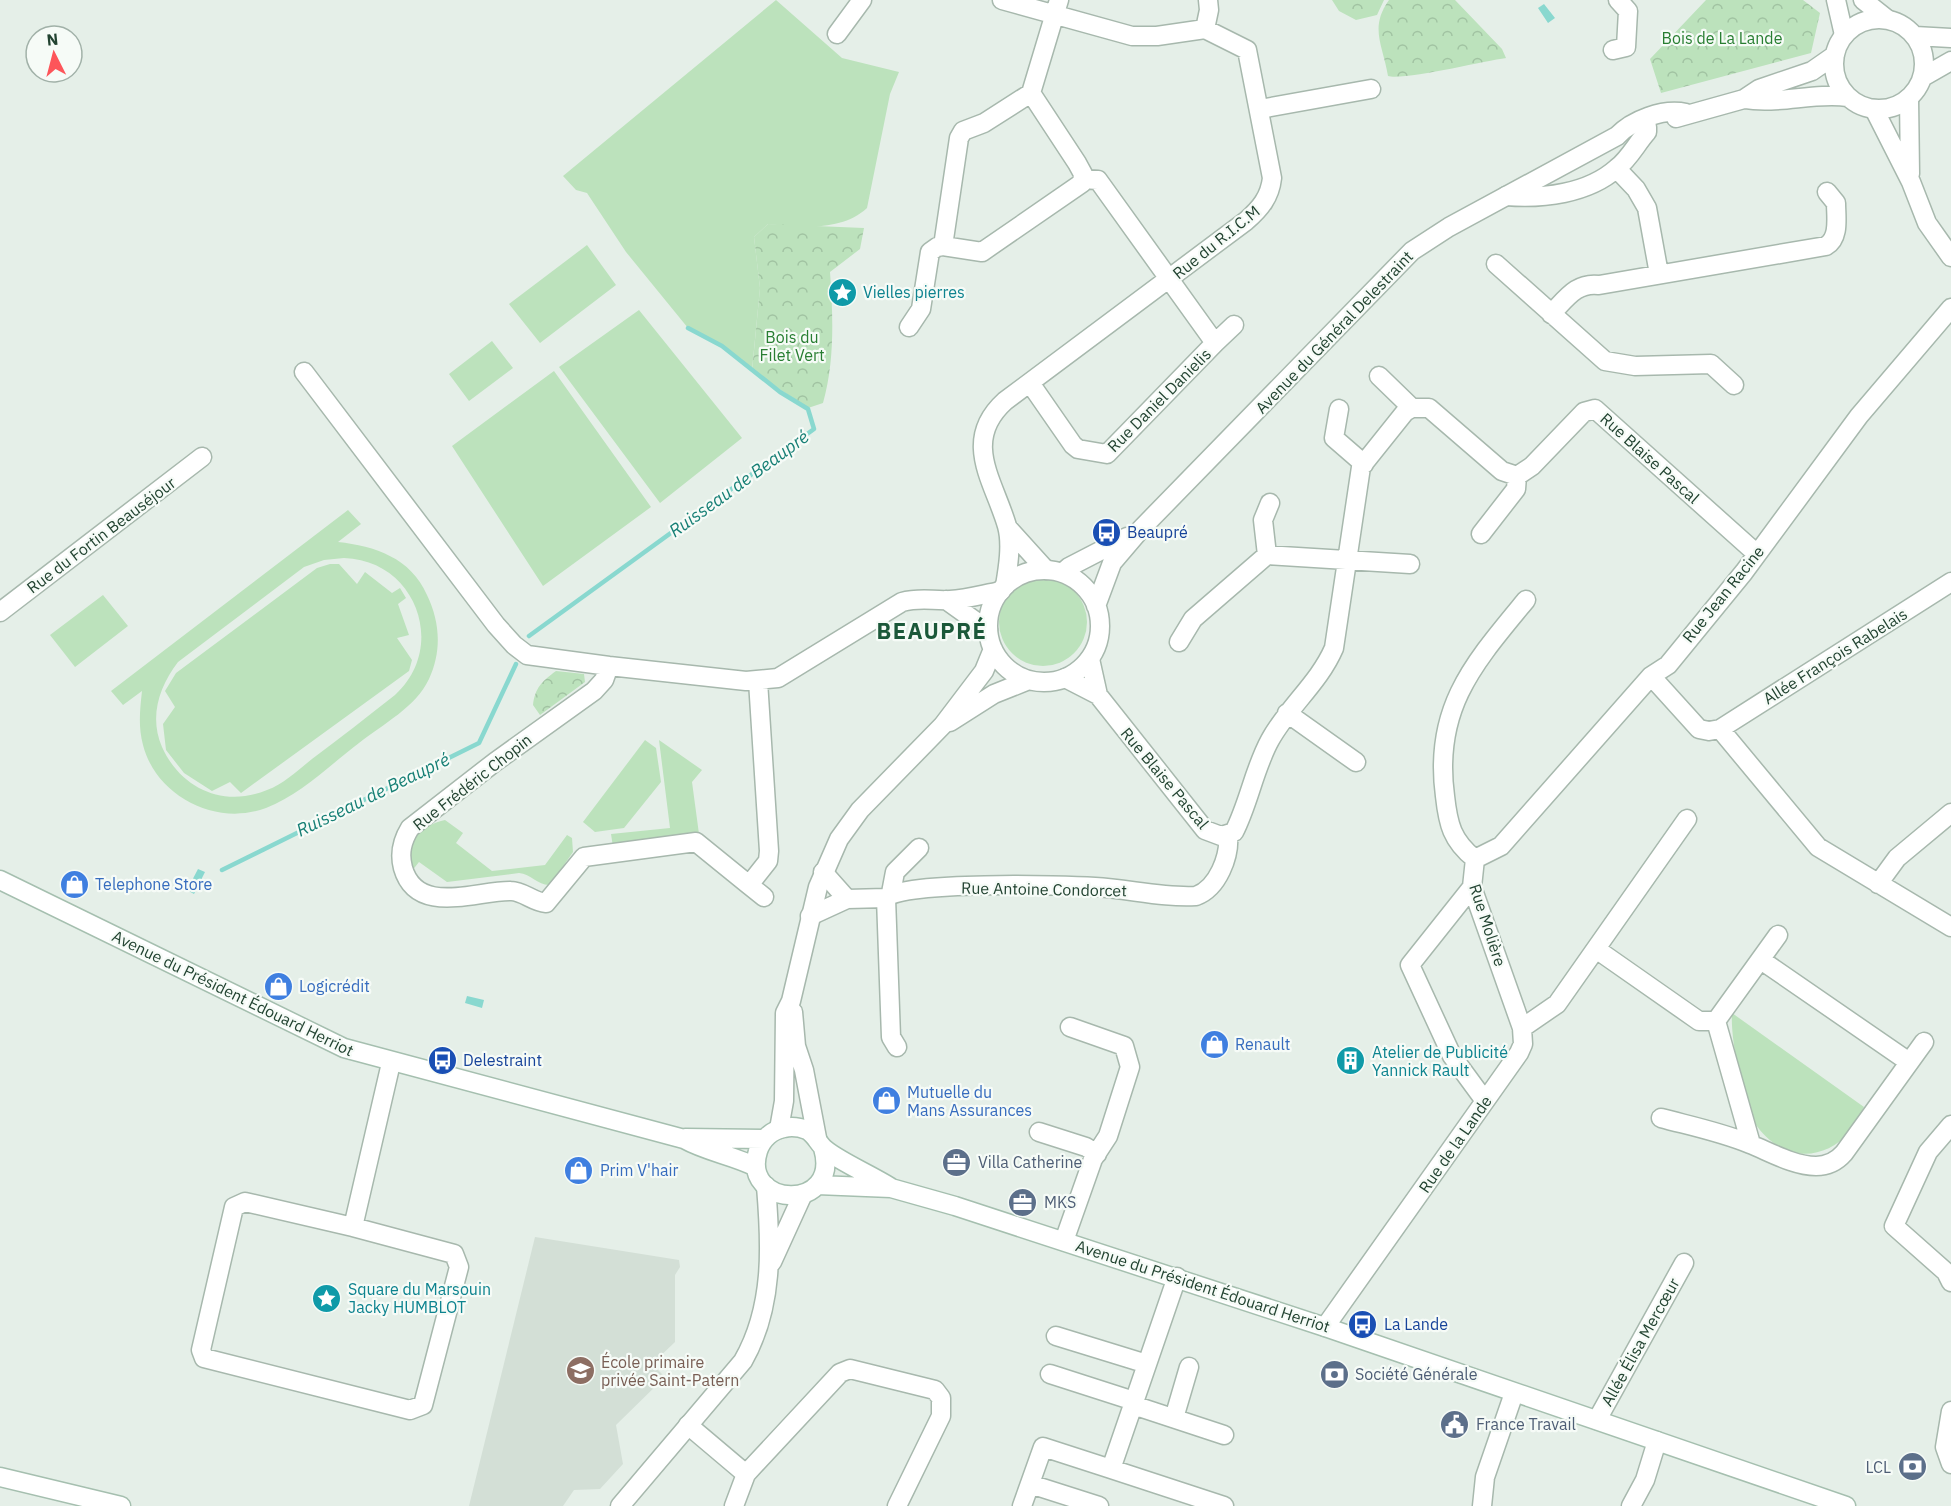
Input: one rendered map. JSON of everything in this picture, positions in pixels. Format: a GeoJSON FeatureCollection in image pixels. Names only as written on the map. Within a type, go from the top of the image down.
{"type":"FeatureCollection","features":[{"type":"Feature","properties":{"kind":"street"},"geometry":{"type":"LineString","coordinates":[[837,34],[861,0]]}},
{"type":"Feature","properties":{"kind":"street"},"geometry":{"type":"LineString","coordinates":[[1002,0],[1056,8],[1132,36],[1157,36],[1205,29],[1209,10],[1208,0]]}},
{"type":"Feature","properties":{"kind":"street"},"geometry":{"type":"LineString","coordinates":[[1612,50],[1626,47],[1628,11],[1618,0]]}},
{"type":"Feature","properties":{"kind":"street"},"geometry":{"type":"LineString","coordinates":[[1836,0],[1844,35]]}},
{"type":"Feature","properties":{"kind":"street"},"geometry":{"type":"LineString","coordinates":[[1863,0],[1887,19],[1907,28],[1915,36],[1922,49],[1923,77]]}},
{"type":"Feature","properties":{"kind":"street"},"geometry":{"type":"LineString","coordinates":[[943,246],[959,138],[963,131],[984,123],[1031,93],[1056,8]]}},
{"type":"Feature","properties":{"kind":"street"},"geometry":{"type":"LineString","coordinates":[[1887,19],[1864,21],[1844,35],[1835,55],[1836,78],[1848,97],[1860,105],[1874,109],[1887,109],[1909,98],[1923,77],[1951,61]]}},
{"type":"Feature","properties":{"kind":"street","name":"Rue du R.I.C.M"},"geometry":{"type":"LineString","coordinates":[[1003,588],[1009,558],[1008,528],[986,467],[982,442],[987,424],[999,406],[1246,221],[1266,199],[1271,189],[1272,178],[1247,50],[1205,29]]}},
{"type":"Feature","properties":{"kind":"street"},"geometry":{"type":"LineString","coordinates":[[1915,36],[1951,38]]}},
{"type":"Feature","properties":{"kind":"street","name":"Avenue du Général Delestraint"},"geometry":{"type":"LineString","coordinates":[[1617,136],[1631,135],[1686,113],[1744,99],[1759,89],[1812,71],[1835,55]]}},
{"type":"Feature","properties":{"kind":"street"},"geometry":{"type":"LineString","coordinates":[[1260,109],[1371,89]]}},
{"type":"Feature","properties":{"kind":"street"},"geometry":{"type":"LineString","coordinates":[[909,327],[921,309],[930,252],[943,246],[982,252],[1078,187],[1083,179],[1077,163],[1031,93]]}},
{"type":"Feature","properties":{"kind":"street","name":"Avenue du Général Delestraint"},"geometry":{"type":"LineString","coordinates":[[1744,99],[1761,102],[1833,95],[1848,97]]}},
{"type":"Feature","properties":{"kind":"street"},"geometry":{"type":"LineString","coordinates":[[1909,98],[1911,182]]}},
{"type":"Feature","properties":{"kind":"street"},"geometry":{"type":"LineString","coordinates":[[1874,109],[1911,182],[1928,223],[1951,257]]}},
{"type":"Feature","properties":{"kind":"street","name":"Avenue du Général Delestraint"},"geometry":{"type":"LineString","coordinates":[[1096,606],[1112,563],[1141,529],[1396,264],[1426,240],[1617,136],[1626,127],[1653,116],[1677,111],[1686,113]]}},
{"type":"Feature","properties":{"kind":"street"},"geometry":{"type":"LineString","coordinates":[[1506,196],[1525,197],[1569,192],[1617,169],[1647,132],[1647,127]]}},
{"type":"Feature","properties":{"kind":"street"},"geometry":{"type":"LineString","coordinates":[[1617,169],[1636,189],[1647,208],[1659,274]]}},
{"type":"Feature","properties":{"kind":"street","name":"Rue Daniel Danielis"},"geometry":{"type":"LineString","coordinates":[[1083,179],[1098,180],[1215,343]]}},
{"type":"Feature","properties":{"kind":"street"},"geometry":{"type":"LineString","coordinates":[[1551,314],[1580,286],[1826,246],[1831,243],[1835,235],[1836,203],[1827,192]]}},
{"type":"Feature","properties":{"kind":"street"},"geometry":{"type":"LineString","coordinates":[[1496,264],[1608,362],[1635,366],[1711,364],[1734,386]]}},
{"type":"Feature","properties":{"kind":"street","name":"Rue Jean Racine"},"geometry":{"type":"LineString","coordinates":[[1475,859],[1501,846],[1651,676],[1668,665],[1757,554],[1859,416],[1951,308]]}},
{"type":"Feature","properties":{"kind":"street","name":"Rue Daniel Danielis"},"geometry":{"type":"LineString","coordinates":[[1030,383],[1078,449],[1107,454],[1234,326]]}},
{"type":"Feature","properties":{"kind":"street"},"geometry":{"type":"LineString","coordinates":[[304,372],[514,645],[527,655],[758,681],[778,678],[902,602],[919,597],[946,600],[1003,588],[1020,576],[1054,572],[1083,586],[1096,606],[1100,633],[1090,658],[1065,678],[1053,681],[1029,680],[1014,674],[1002,663],[993,649],[988,630],[991,609],[1003,588]]}},
{"type":"Feature","properties":{"kind":"street"},"geometry":{"type":"LineString","coordinates":[[1379,376],[1412,408],[1429,408],[1502,471],[1517,476]]}},
{"type":"Feature","properties":{"kind":"street","name":"Rue Blaise Pascal"},"geometry":{"type":"LineString","coordinates":[[1065,678],[1098,695],[1205,830],[1212,834],[1228,835],[1234,832],[1258,765],[1272,736],[1287,713],[1326,665],[1334,648],[1359,474],[1364,464],[1406,412],[1412,408]]}},
{"type":"Feature","properties":{"kind":"street"},"geometry":{"type":"LineString","coordinates":[[1339,409],[1334,438],[1364,464]]}},
{"type":"Feature","properties":{"kind":"street","name":"Rue Blaise Pascal"},"geometry":{"type":"LineString","coordinates":[[1481,534],[1516,489],[1517,476],[1532,466],[1584,412],[1595,409],[1757,554]]}},
{"type":"Feature","properties":{"kind":"street","name":"Rue du Fortin Beauséjour"},"geometry":{"type":"LineString","coordinates":[[0,612],[202,457]]}},
{"type":"Feature","properties":{"kind":"street"},"geometry":{"type":"LineString","coordinates":[[1267,555],[1263,520],[1270,503]]}},
{"type":"Feature","properties":{"kind":"street","name":"Rue du R.I.C.M"},"geometry":{"type":"LineString","coordinates":[[1008,528],[1054,572]]}},
{"type":"Feature","properties":{"kind":"street","name":"Avenue du Général Delestraint"},"geometry":{"type":"LineString","coordinates":[[1054,572],[1069,567],[1141,529]]}},
{"type":"Feature","properties":{"kind":"street"},"geometry":{"type":"LineString","coordinates":[[1179,642],[1193,619],[1267,555],[1410,564]]}},
{"type":"Feature","properties":{"kind":"street","name":"Allée François Rabelais"},"geometry":{"type":"LineString","coordinates":[[1720,729],[1951,582]]}},
{"type":"Feature","properties":{"kind":"street"},"geometry":{"type":"LineString","coordinates":[[946,600],[988,630]]}},
{"type":"Feature","properties":{"kind":"street","name":"Rue Molière"},"geometry":{"type":"LineString","coordinates":[[1522,1028],[1472,887],[1475,859],[1460,847],[1449,825],[1443,785],[1444,742],[1454,704],[1469,672],[1526,600]]}},
{"type":"Feature","properties":{"kind":"street"},"geometry":{"type":"LineString","coordinates":[[620,1506],[743,1360],[752,1346],[766,1298],[770,1266],[766,1186],[756,1167],[756,1157],[772,1134],[784,1101],[784,1013],[791,1001],[810,916],[823,872],[839,839],[860,810],[943,725],[984,671],[993,649]]}},
{"type":"Feature","properties":{"kind":"street","name":"Rue Blaise Pascal"},"geometry":{"type":"LineString","coordinates":[[1090,658],[1098,695]]}},
{"type":"Feature","properties":{"kind":"street","name":"Rue Frédéric Chopin"},"geometry":{"type":"LineString","coordinates":[[609,666],[604,680],[594,691],[495,762],[410,828],[403,840],[401,853],[405,874],[412,884],[434,897],[512,890],[546,903],[584,857],[696,842],[749,885]]}},
{"type":"Feature","properties":{"kind":"street"},"geometry":{"type":"LineString","coordinates":[[1651,676],[1699,729],[1709,731],[1720,729],[1818,847],[1951,927]]}},
{"type":"Feature","properties":{"kind":"street"},"geometry":{"type":"LineString","coordinates":[[943,725],[994,694],[1029,680]]}},
{"type":"Feature","properties":{"kind":"street"},"geometry":{"type":"LineString","coordinates":[[758,681],[769,851],[768,861],[749,885],[764,897]]}},
{"type":"Feature","properties":{"kind":"street"},"geometry":{"type":"LineString","coordinates":[[1287,713],[1356,762]]}},
{"type":"Feature","properties":{"kind":"street"},"geometry":{"type":"LineString","coordinates":[[1878,884],[1897,858],[1951,813]]}},
{"type":"Feature","properties":{"kind":"street"},"geometry":{"type":"LineString","coordinates":[[1522,1028],[1557,1004],[1686,819]]}},
{"type":"Feature","properties":{"kind":"street","name":"Rue Antoine Condorcet"},"geometry":{"type":"LineString","coordinates":[[810,916],[847,899],[888,896],[951,886],[1095,887],[1196,896],[1205,893],[1216,879],[1229,846],[1228,835]]}},
{"type":"Feature","properties":{"kind":"street"},"geometry":{"type":"LineString","coordinates":[[897,1047],[891,1037],[888,896],[895,873],[919,848]]}},
{"type":"Feature","properties":{"kind":"street"},"geometry":{"type":"LineString","coordinates":[[823,872],[847,899]]}},
{"type":"Feature","properties":{"kind":"street","name":"Avenue du Président Édouard Herriot"},"geometry":{"type":"LineString","coordinates":[[0,880],[328,1042],[391,1063],[684,1139],[701,1149],[727,1155],[756,1167]]}},
{"type":"Feature","properties":{"kind":"street"},"geometry":{"type":"LineString","coordinates":[[1472,887],[1410,965],[1452,1056],[1485,1101]]}},
{"type":"Feature","properties":{"kind":"street"},"geometry":{"type":"LineString","coordinates":[[1716,1021],[1778,935]]}},
{"type":"Feature","properties":{"kind":"street"},"geometry":{"type":"LineString","coordinates":[[1596,949],[1700,1021],[1716,1021]]}},
{"type":"Feature","properties":{"kind":"street"},"geometry":{"type":"LineString","coordinates":[[1761,960],[1909,1062]]}},
{"type":"Feature","properties":{"kind":"street"},"geometry":{"type":"LineString","coordinates":[[770,1266],[810,1190],[825,1172],[804,1070],[796,1046],[791,1001]]}},
{"type":"Feature","properties":{"kind":"street"},"geometry":{"type":"LineString","coordinates":[[1716,1021],[1751,1144]]}},
{"type":"Feature","properties":{"kind":"street"},"geometry":{"type":"LineString","coordinates":[[1064,1241],[1097,1154],[1108,1136],[1130,1066],[1124,1046],[1070,1027]]}},
{"type":"Feature","properties":{"kind":"street","name":"Rue de la Lande"},"geometry":{"type":"LineString","coordinates":[[1325,1327],[1519,1053],[1523,1044],[1522,1028]]}},
{"type":"Feature","properties":{"kind":"street"},"geometry":{"type":"LineString","coordinates":[[1661,1118],[1751,1144],[1779,1157],[1815,1166],[1838,1160],[1924,1042]]}},
{"type":"Feature","properties":{"kind":"street"},"geometry":{"type":"LineString","coordinates":[[353,1227],[391,1063]]}},
{"type":"Feature","properties":{"kind":"street"},"geometry":{"type":"LineString","coordinates":[[1951,1125],[1928,1152],[1894,1226],[1946,1272],[1951,1282]]}},
{"type":"Feature","properties":{"kind":"street"},"geometry":{"type":"LineString","coordinates":[[772,1134],[799,1127],[820,1143]]}},
{"type":"Feature","properties":{"kind":"street"},"geometry":{"type":"LineString","coordinates":[[1040,1132],[1086,1147],[1097,1154]]}},
{"type":"Feature","properties":{"kind":"street","name":"Avenue du Président Édouard Herriot"},"geometry":{"type":"LineString","coordinates":[[684,1139],[700,1136],[731,1140],[772,1134]]}},
{"type":"Feature","properties":{"kind":"street","name":"Avenue du Président Édouard Herriot"},"geometry":{"type":"LineString","coordinates":[[820,1143],[891,1188],[1177,1277],[1846,1506]]}},
{"type":"Feature","properties":{"kind":"street"},"geometry":{"type":"LineString","coordinates":[[766,1186],[783,1196],[810,1190]]}},
{"type":"Feature","properties":{"kind":"street","name":"Avenue du Président Édouard Herriot"},"geometry":{"type":"LineString","coordinates":[[810,1190],[891,1188]]}},
{"type":"Feature","properties":{"kind":"street"},"geometry":{"type":"LineString","coordinates":[[245,1202],[353,1227],[454,1254],[459,1267],[423,1405],[410,1410],[204,1358],[201,1350],[234,1207],[245,1202]]}},
{"type":"Feature","properties":{"kind":"street","name":"Allée Élisa Mercœur"},"geometry":{"type":"LineString","coordinates":[[1597,1420],[1684,1263]]}},
{"type":"Feature","properties":{"kind":"street"},"geometry":{"type":"LineString","coordinates":[[1111,1469],[1177,1277]]}},
{"type":"Feature","properties":{"kind":"street"},"geometry":{"type":"LineString","coordinates":[[1056,1336],[1147,1364]]}},
{"type":"Feature","properties":{"kind":"street"},"geometry":{"type":"LineString","coordinates":[[1174,1418],[1189,1367]]}},
{"type":"Feature","properties":{"kind":"street"},"geometry":{"type":"LineString","coordinates":[[734,1506],[746,1474],[840,1373],[850,1369],[935,1390],[941,1398],[941,1416],[897,1506]]}},
{"type":"Feature","properties":{"kind":"street"},"geometry":{"type":"LineString","coordinates":[[1050,1374],[1224,1435]]}},
{"type":"Feature","properties":{"kind":"street"},"geometry":{"type":"LineString","coordinates":[[1482,1506],[1485,1477],[1514,1393]]}},
{"type":"Feature","properties":{"kind":"street"},"geometry":{"type":"LineString","coordinates":[[1951,1411],[1945,1447],[1951,1464]]}},
{"type":"Feature","properties":{"kind":"street"},"geometry":{"type":"LineString","coordinates":[[688,1425],[746,1474]]}},
{"type":"Feature","properties":{"kind":"street"},"geometry":{"type":"LineString","coordinates":[[1631,1506],[1645,1480],[1657,1441]]}},
{"type":"Feature","properties":{"kind":"street"},"geometry":{"type":"LineString","coordinates":[[1023,1506],[1043,1447],[1224,1506]]}},
{"type":"Feature","properties":{"kind":"street"},"geometry":{"type":"LineString","coordinates":[[0,1477],[121,1506]]}},
{"type":"Feature","properties":{"kind":"street"},"geometry":{"type":"LineString","coordinates":[[637,1506],[644,1480]]}},
{"type":"Feature","properties":{"kind":"street"},"geometry":{"type":"LineString","coordinates":[[1030,1484],[1099,1506]]}},
{"type":"Feature","properties":{"kind":"shaded area","name":"École primaire privée Saint-Patern"},"geometry":{"type":"Polygon","coordinates":[[[535,1237],[679,1260],[680,1267],[675,1275],[675,1342],[652,1364],[665,1377],[616,1425],[623,1464],[600,1489],[574,1490],[563,1506],[469,1506],[535,1237]]]}},
{"type":"Feature","properties":{"kind":"green space"},"geometry":{"type":"Polygon","coordinates":[[[776,0],[842,58],[899,72],[890,94],[867,208],[857,216],[833,224],[807,227],[768,224],[754,237],[760,288],[752,370],[722,346],[688,328],[626,252],[587,193],[576,190],[563,176],[776,0]]]}},
{"type":"Feature","properties":{"kind":"green space"},"geometry":{"type":"Polygon","coordinates":[[[1332,0],[1384,0],[1377,15],[1356,20],[1339,11],[1332,0]]]}},
{"type":"Feature","properties":{"kind":"green space"},"geometry":{"type":"Polygon","coordinates":[[[1389,0],[1455,0],[1502,49],[1506,58],[1409,76],[1388,76],[1379,28],[1383,10],[1389,0]]]}},
{"type":"Feature","properties":{"kind":"green space","name":"Bois de La Lande"},"geometry":{"type":"Polygon","coordinates":[[[1706,0],[1803,0],[1820,13],[1811,53],[1661,93],[1650,59],[1706,0]]]}},
{"type":"Feature","properties":{"kind":"green space","name":"Bois du Filet Vert"},"geometry":{"type":"Polygon","coordinates":[[[768,224],[864,228],[860,249],[830,272],[832,321],[830,371],[823,403],[808,408],[752,371],[760,288],[754,237],[768,224]]]}},
{"type":"Feature","properties":{"kind":"green space"},"geometry":{"type":"Polygon","coordinates":[[[587,245],[616,285],[540,343],[509,304],[587,245]]]}},
{"type":"Feature","properties":{"kind":"green space"},"geometry":{"type":"Polygon","coordinates":[[[639,310],[742,438],[660,503],[559,367],[639,310]]]}},
{"type":"Feature","properties":{"kind":"green space"},"geometry":{"type":"Polygon","coordinates":[[[492,341],[513,368],[469,401],[449,374],[492,341]]]}},
{"type":"Feature","properties":{"kind":"green space"},"geometry":{"type":"Polygon","coordinates":[[[554,371],[651,507],[543,586],[452,446],[554,371]]]}},
{"type":"Feature","properties":{"kind":"green space"},"geometry":{"type":"Polygon","coordinates":[[[348,510],[361,524],[338,542],[378,551],[402,563],[420,582],[435,616],[438,637],[436,658],[429,679],[416,698],[303,788],[266,808],[247,813],[209,810],[191,803],[174,792],[150,763],[143,745],[140,725],[142,691],[123,705],[111,691],[348,510]],[[344,558],[324,560],[304,567],[178,662],[161,692],[156,725],[162,747],[180,774],[192,784],[220,795],[235,797],[267,790],[291,776],[395,695],[411,675],[420,654],[421,631],[416,609],[406,590],[390,574],[369,562],[344,558]]]}},
{"type":"Feature","properties":{"kind":"green space"},"geometry":{"type":"Polygon","coordinates":[[[339,564],[357,584],[365,572],[392,593],[400,588],[406,598],[398,604],[409,635],[397,638],[412,660],[409,671],[241,793],[230,782],[212,791],[184,773],[166,750],[163,724],[175,707],[165,691],[176,673],[317,568],[339,564]]]}},
{"type":"Feature","properties":{"kind":"green space"},"geometry":{"type":"Polygon","coordinates":[[[1043,578],[1060,582],[1074,591],[1083,605],[1087,622],[1083,639],[1074,653],[1060,662],[1043,666],[1026,662],[1012,653],[1003,639],[999,622],[1003,605],[1012,591],[1026,582],[1043,578]]]}},
{"type":"Feature","properties":{"kind":"green space"},"geometry":{"type":"Polygon","coordinates":[[[103,595],[128,626],[75,667],[50,635],[103,595]]]}},
{"type":"Feature","properties":{"kind":"green space"},"geometry":{"type":"Polygon","coordinates":[[[556,671],[584,674],[585,682],[540,715],[533,705],[535,694],[543,682],[556,671]]]}},
{"type":"Feature","properties":{"kind":"green space"},"geometry":{"type":"Polygon","coordinates":[[[645,740],[656,748],[661,782],[624,828],[595,832],[583,822],[645,740]]]}},
{"type":"Feature","properties":{"kind":"green space"},"geometry":{"type":"Polygon","coordinates":[[[659,740],[702,770],[692,782],[699,834],[613,847],[611,834],[670,828],[659,740]]]}},
{"type":"Feature","properties":{"kind":"green space"},"geometry":{"type":"Polygon","coordinates":[[[445,820],[463,833],[456,843],[492,871],[545,865],[567,835],[572,838],[573,852],[550,885],[542,884],[519,873],[447,882],[419,862],[411,872],[408,852],[413,837],[426,827],[445,820]]]}},
{"type":"Feature","properties":{"kind":"green space"},"geometry":{"type":"Polygon","coordinates":[[[1732,1013],[1864,1107],[1857,1123],[1839,1142],[1813,1153],[1800,1154],[1788,1151],[1764,1135],[1754,1122],[1741,1085],[1733,1037],[1732,1013]]]}},
{"type":"Feature","properties":{"kind":"water"},"geometry":{"type":"Polygon","coordinates":[[[1544,4],[1555,18],[1548,23],[1538,8],[1544,4]]]}},
{"type":"Feature","properties":{"kind":"water"},"geometry":{"type":"Polygon","coordinates":[[[198,869],[205,872],[194,894],[187,890],[198,869]]]}},
{"type":"Feature","properties":{"kind":"water"},"geometry":{"type":"Polygon","coordinates":[[[467,996],[484,1000],[482,1008],[465,1003],[467,996]]]}},
{"type":"Feature","properties":{"kind":"waterway","name":"Ruisseau de Beaupré"},"geometry":{"type":"LineString","coordinates":[[529,636],[814,429],[808,409],[780,392],[722,346],[688,328]]}},
{"type":"Feature","properties":{"kind":"waterway","name":"Ruisseau de Beaupré"},"geometry":{"type":"LineString","coordinates":[[222,870],[479,743],[516,664]]}},
{"type":"Feature","properties":{"kind":"place","name":"Vielles pierres"},"geometry":{"type":"Point","coordinates":[842,292]}},
{"type":"Feature","properties":{"kind":"place","name":"Beaupré"},"geometry":{"type":"Point","coordinates":[1106,532]}},
{"type":"Feature","properties":{"kind":"place","name":"Telephone Store"},"geometry":{"type":"Point","coordinates":[74,884]}},
{"type":"Feature","properties":{"kind":"place","name":"Logicrédit"},"geometry":{"type":"Point","coordinates":[278,986]}},
{"type":"Feature","properties":{"kind":"place","name":"Renault"},"geometry":{"type":"Point","coordinates":[1214,1044]}},
{"type":"Feature","properties":{"kind":"place","name":"Delestraint"},"geometry":{"type":"Point","coordinates":[442,1060]}},
{"type":"Feature","properties":{"kind":"place","name":"Atelier de Publicité Yannick Rault"},"geometry":{"type":"Point","coordinates":[1351,1061]}},
{"type":"Feature","properties":{"kind":"place","name":"Mutuelle du Mans Assurances"},"geometry":{"type":"Point","coordinates":[886,1101]}},
{"type":"Feature","properties":{"kind":"place","name":"Villa Catherine"},"geometry":{"type":"Point","coordinates":[957,1162]}},
{"type":"Feature","properties":{"kind":"place","name":"Prim V'hair"},"geometry":{"type":"Point","coordinates":[579,1170]}},
{"type":"Feature","properties":{"kind":"place","name":"MKS"},"geometry":{"type":"Point","coordinates":[1023,1202]}},
{"type":"Feature","properties":{"kind":"place","name":"Square du Marsouin Jacky HUMBLOT"},"geometry":{"type":"Point","coordinates":[327,1298]}},
{"type":"Feature","properties":{"kind":"place","name":"La Lande"},"geometry":{"type":"Point","coordinates":[1363,1324]}},
{"type":"Feature","properties":{"kind":"place","name":"École primaire privée Saint-Patern"},"geometry":{"type":"Point","coordinates":[580,1371]}},
{"type":"Feature","properties":{"kind":"place","name":"Société Générale"},"geometry":{"type":"Point","coordinates":[1334,1374]}},
{"type":"Feature","properties":{"kind":"place","name":"France Travail"},"geometry":{"type":"Point","coordinates":[1455,1424]}},
{"type":"Feature","properties":{"kind":"place","name":"LCL"},"geometry":{"type":"Point","coordinates":[1912,1467]}},
{"type":"Feature","properties":{"kind":"district","name":"BEAUPRÉ"},"geometry":{"type":"Point","coordinates":[932,631]}}]}
